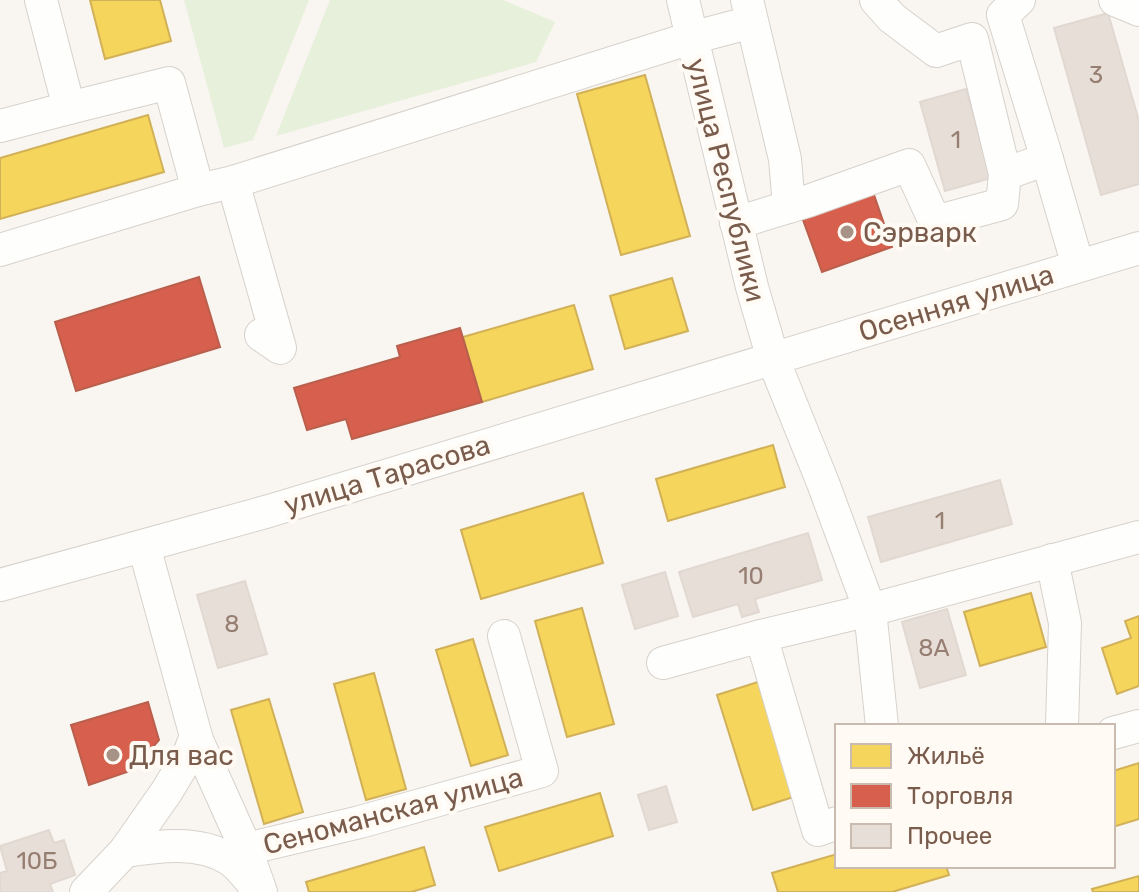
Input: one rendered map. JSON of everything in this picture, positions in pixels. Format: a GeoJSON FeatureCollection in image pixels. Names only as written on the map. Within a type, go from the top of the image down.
{"type":"FeatureCollection","features":[{"type":"Feature","properties":{"kind":"street"},"geometry":{"type":"LineString","coordinates":[[41,0],[69,108]]}},
{"type":"Feature","properties":{"kind":"street","name":"улица Республики"},"geometry":{"type":"LineString","coordinates":[[683,0],[736,223],[773,359],[870,610],[882,724]]}},
{"type":"Feature","properties":{"kind":"street"},"geometry":{"type":"LineString","coordinates":[[876,0],[892,18],[936,51],[972,39],[1011,8],[1047,159],[1078,266]]}},
{"type":"Feature","properties":{"kind":"street"},"geometry":{"type":"LineString","coordinates":[[1115,0],[1139,10]]}},
{"type":"Feature","properties":{"kind":"street"},"geometry":{"type":"LineString","coordinates":[[0,250],[233,182],[691,38],[750,11],[785,159],[789,207]]}},
{"type":"Feature","properties":{"kind":"street"},"geometry":{"type":"LineString","coordinates":[[736,223],[909,165],[935,222],[1002,204],[1005,174],[972,39]]}},
{"type":"Feature","properties":{"kind":"street"},"geometry":{"type":"LineString","coordinates":[[1,121],[169,83],[198,190]]}},
{"type":"Feature","properties":{"kind":"street"},"geometry":{"type":"LineString","coordinates":[[1005,174],[1047,159]]}},
{"type":"Feature","properties":{"kind":"street"},"geometry":{"type":"LineString","coordinates":[[233,182],[280,348],[261,335]]}},
{"type":"Feature","properties":{"kind":"street","name":"Осенняя улица"},"geometry":{"type":"LineString","coordinates":[[773,359],[1139,248]]}},
{"type":"Feature","properties":{"kind":"street","name":"улица Тарасова"},"geometry":{"type":"LineString","coordinates":[[0,585],[269,511],[773,359]]}},
{"type":"Feature","properties":{"kind":"street"},"geometry":{"type":"LineString","coordinates":[[663,663],[1139,537]]}},
{"type":"Feature","properties":{"kind":"street"},"geometry":{"type":"LineString","coordinates":[[144,546],[196,736],[246,849],[261,892]]}},
{"type":"Feature","properties":{"kind":"street"},"geometry":{"type":"LineString","coordinates":[[1052,560],[1065,623],[1062,724]]}},
{"type":"Feature","properties":{"kind":"street","name":"Сеноманская улица"},"geometry":{"type":"LineString","coordinates":[[246,849],[360,822],[542,771],[504,636]]}},
{"type":"Feature","properties":{"kind":"street"},"geometry":{"type":"LineString","coordinates":[[761,636],[818,830],[835,824]]}},
{"type":"Feature","properties":{"kind":"street"},"geometry":{"type":"LineString","coordinates":[[1115,732],[1139,726]]}},
{"type":"Feature","properties":{"kind":"street"},"geometry":{"type":"LineString","coordinates":[[86,892],[125,851],[167,791],[196,736]]}},
{"type":"Feature","properties":{"kind":"street"},"geometry":{"type":"LineString","coordinates":[[125,851],[161,846],[198,847],[230,859],[261,892]]}},
{"type":"Feature","properties":{"kind":"green space"},"geometry":{"type":"Polygon","coordinates":[[[184,0],[309,0],[253,140],[224,148],[184,0]]]}},
{"type":"Feature","properties":{"kind":"green space"},"geometry":{"type":"Polygon","coordinates":[[[330,0],[503,0],[555,22],[536,62],[276,136],[330,0]]]}},
{"type":"Feature","properties":{"kind":"building: Жильё"},"geometry":{"type":"Polygon","coordinates":[[[90,0],[160,0],[171,41],[105,59],[90,0]]]}},
{"type":"Feature","properties":{"kind":"building: Жильё"},"geometry":{"type":"Polygon","coordinates":[[[645,75],[690,236],[621,255],[577,94],[645,75]]]}},
{"type":"Feature","properties":{"kind":"building: Жильё"},"geometry":{"type":"Polygon","coordinates":[[[148,115],[164,172],[0,219],[0,158],[148,115]]]}},
{"type":"Feature","properties":{"kind":"building: Жильё"},"geometry":{"type":"Polygon","coordinates":[[[672,278],[688,331],[625,349],[610,296],[672,278]]]}},
{"type":"Feature","properties":{"kind":"building: Жильё"},"geometry":{"type":"Polygon","coordinates":[[[574,305],[593,369],[482,402],[463,337],[574,305]]]}},
{"type":"Feature","properties":{"kind":"building: Жильё"},"geometry":{"type":"Polygon","coordinates":[[[773,445],[785,487],[668,521],[656,479],[773,445]]]}},
{"type":"Feature","properties":{"kind":"building: Жильё"},"geometry":{"type":"Polygon","coordinates":[[[583,493],[603,563],[481,599],[461,530],[583,493]]]}},
{"type":"Feature","properties":{"kind":"building: Жильё"},"geometry":{"type":"Polygon","coordinates":[[[1031,593],[1046,647],[980,666],[964,612],[1031,593]]]}},
{"type":"Feature","properties":{"kind":"building: Жильё"},"geometry":{"type":"Polygon","coordinates":[[[582,608],[614,724],[567,737],[535,621],[582,608]]]}},
{"type":"Feature","properties":{"kind":"building: Жильё"},"geometry":{"type":"Polygon","coordinates":[[[1139,616],[1139,686],[1117,694],[1102,648],[1131,638],[1125,621],[1139,616]]]}},
{"type":"Feature","properties":{"kind":"building: Жильё"},"geometry":{"type":"Polygon","coordinates":[[[473,639],[508,755],[471,766],[436,650],[473,639]]]}},
{"type":"Feature","properties":{"kind":"building: Жильё"},"geometry":{"type":"Polygon","coordinates":[[[374,673],[406,789],[366,800],[334,684],[374,673]]]}},
{"type":"Feature","properties":{"kind":"building: Жильё"},"geometry":{"type":"Polygon","coordinates":[[[758,682],[793,797],[753,810],[717,695],[758,682]]]}},
{"type":"Feature","properties":{"kind":"building: Жильё"},"geometry":{"type":"Polygon","coordinates":[[[269,699],[303,812],[264,824],[231,710],[269,699]]]}},
{"type":"Feature","properties":{"kind":"building: Жильё"},"geometry":{"type":"Polygon","coordinates":[[[1139,763],[1139,819],[1115,826],[1115,770],[1139,763]]]}},
{"type":"Feature","properties":{"kind":"building: Жильё"},"geometry":{"type":"Polygon","coordinates":[[[600,793],[613,836],[499,871],[485,827],[600,793]]]}},
{"type":"Feature","properties":{"kind":"building: Жильё"},"geometry":{"type":"Polygon","coordinates":[[[424,847],[435,885],[411,892],[309,892],[306,882],[424,847]]]}},
{"type":"Feature","properties":{"kind":"building: Жильё"},"geometry":{"type":"Polygon","coordinates":[[[835,855],[835,868],[947,868],[949,875],[892,892],[778,892],[772,873],[835,855]]]}},
{"type":"Feature","properties":{"kind":"building: Жильё"},"geometry":{"type":"Polygon","coordinates":[[[1139,876],[1139,892],[1093,892],[1092,889],[1139,876]]]}},
{"type":"Feature","properties":{"kind":"building: Торговля","name":"Сэрварк"},"geometry":{"type":"Polygon","coordinates":[[[873,192],[892,247],[822,272],[802,217],[873,192]]]}},
{"type":"Feature","properties":{"kind":"building: Торговля"},"geometry":{"type":"Polygon","coordinates":[[[199,277],[220,347],[76,391],[55,322],[199,277]]]}},
{"type":"Feature","properties":{"kind":"building: Торговля"},"geometry":{"type":"Polygon","coordinates":[[[460,328],[482,402],[352,439],[346,419],[307,430],[294,388],[400,357],[397,346],[460,328]]]}},
{"type":"Feature","properties":{"kind":"building: Торговля","name":"Для вас"},"geometry":{"type":"Polygon","coordinates":[[[148,702],[159,740],[133,770],[89,785],[71,725],[148,702]]]}},
{"type":"Feature","properties":{"kind":"building: Прочее"},"geometry":{"type":"Polygon","coordinates":[[[1108,13],[1139,121],[1139,184],[1101,195],[1054,28],[1108,13]]]}},
{"type":"Feature","properties":{"kind":"building: Прочее"},"geometry":{"type":"Polygon","coordinates":[[[966,89],[991,178],[945,191],[920,102],[966,89]]]}},
{"type":"Feature","properties":{"kind":"building: Прочее"},"geometry":{"type":"Polygon","coordinates":[[[1000,480],[1012,524],[881,562],[868,517],[1000,480]]]}},
{"type":"Feature","properties":{"kind":"building: Прочее"},"geometry":{"type":"Polygon","coordinates":[[[808,533],[822,580],[755,599],[759,612],[742,617],[738,604],[693,617],[679,572],[808,533]]]}},
{"type":"Feature","properties":{"kind":"building: Прочее"},"geometry":{"type":"Polygon","coordinates":[[[665,572],[678,616],[635,629],[622,585],[665,572]]]}},
{"type":"Feature","properties":{"kind":"building: Прочее"},"geometry":{"type":"Polygon","coordinates":[[[245,581],[267,654],[218,668],[197,595],[245,581]]]}},
{"type":"Feature","properties":{"kind":"building: Прочее"},"geometry":{"type":"Polygon","coordinates":[[[947,609],[966,675],[920,688],[902,622],[947,609]]]}},
{"type":"Feature","properties":{"kind":"building: Прочее"},"geometry":{"type":"Polygon","coordinates":[[[666,786],[677,822],[649,830],[638,795],[666,786]]]}},
{"type":"Feature","properties":{"kind":"building: Прочее"},"geometry":{"type":"Polygon","coordinates":[[[49,830],[54,843],[64,840],[75,875],[50,884],[53,892],[0,892],[0,873],[7,871],[0,846],[49,830]]]}},
{"type":"Feature","properties":{"kind":"place","name":"Сэрварк"},"geometry":{"type":"Point","coordinates":[847,232]}},
{"type":"Feature","properties":{"kind":"place","name":"Для вас"},"geometry":{"type":"Point","coordinates":[113,755]}}]}
